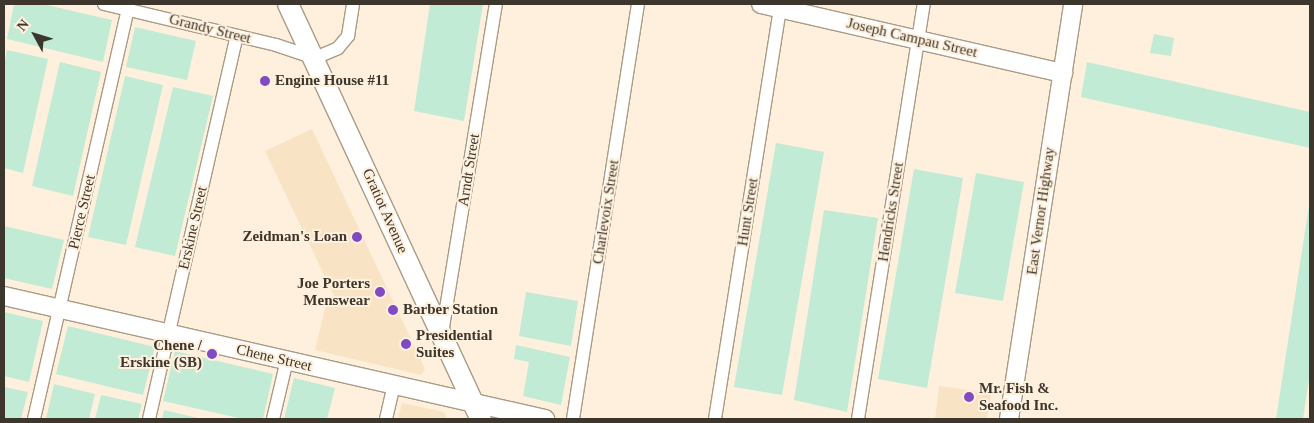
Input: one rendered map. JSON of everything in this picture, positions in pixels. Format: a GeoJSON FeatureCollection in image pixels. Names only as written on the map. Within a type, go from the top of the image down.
{"type":"FeatureCollection","features":[{"type":"Feature","properties":{"kind":"main road","name":"Gratiot Avenue"},"geometry":{"type":"LineString","coordinates":[[288,4],[315,58],[477,411]]}},
{"type":"Feature","properties":{"kind":"street","name":"Grandy Street"},"geometry":{"type":"LineString","coordinates":[[104,4],[128,6],[315,58]]}},
{"type":"Feature","properties":{"kind":"street"},"geometry":{"type":"LineString","coordinates":[[315,58],[338,48],[348,36],[353,4]]}},
{"type":"Feature","properties":{"kind":"street","name":"Arndt Street"},"geometry":{"type":"LineString","coordinates":[[441,335],[496,4]]}},
{"type":"Feature","properties":{"kind":"street","name":"Charlevoix Street"},"geometry":{"type":"LineString","coordinates":[[573,419],[638,4]]}},
{"type":"Feature","properties":{"kind":"street","name":"Joseph Campau Street"},"geometry":{"type":"LineString","coordinates":[[761,4],[781,6],[1062,73]]}},
{"type":"Feature","properties":{"kind":"street","name":"Hendricks Street"},"geometry":{"type":"LineString","coordinates":[[858,419],[924,4]]}},
{"type":"Feature","properties":{"kind":"street","name":"East Vernor Highway"},"geometry":{"type":"LineString","coordinates":[[1009,419],[1073,4]]}},
{"type":"Feature","properties":{"kind":"street","name":"Pierce Street"},"geometry":{"type":"LineString","coordinates":[[34,419],[128,6]]}},
{"type":"Feature","properties":{"kind":"street","name":"Hunt Street"},"geometry":{"type":"LineString","coordinates":[[715,419],[781,6]]}},
{"type":"Feature","properties":{"kind":"street","name":"Erskine Street"},"geometry":{"type":"LineString","coordinates":[[149,419],[237,36]]}},
{"type":"Feature","properties":{"kind":"street","name":"Chene Street"},"geometry":{"type":"LineString","coordinates":[[4,296],[394,385],[477,411],[545,419]]}},
{"type":"Feature","properties":{"kind":"street"},"geometry":{"type":"LineString","coordinates":[[273,419],[287,360]]}},
{"type":"Feature","properties":{"kind":"street"},"geometry":{"type":"LineString","coordinates":[[386,419],[394,385]]}},
{"type":"Feature","properties":{"kind":"shaded area"},"geometry":{"type":"Polygon","coordinates":[[[312,129],[425,369],[421,375],[315,350],[327,301],[335,298],[265,151],[312,129]]]}},
{"type":"Feature","properties":{"kind":"shaded area"},"geometry":{"type":"Polygon","coordinates":[[[939,386],[991,393],[987,419],[935,419],[939,386]]]}},
{"type":"Feature","properties":{"kind":"shaded area"},"geometry":{"type":"Polygon","coordinates":[[[402,403],[444,412],[447,419],[398,419],[402,403]]]}},
{"type":"Feature","properties":{"kind":"green space"},"geometry":{"type":"Polygon","coordinates":[[[14,4],[42,4],[112,20],[103,62],[7,39],[14,4]]]}},
{"type":"Feature","properties":{"kind":"green space"},"geometry":{"type":"Polygon","coordinates":[[[430,4],[483,4],[464,121],[414,111],[430,4]]]}},
{"type":"Feature","properties":{"kind":"green space"},"geometry":{"type":"Polygon","coordinates":[[[135,27],[196,41],[187,80],[126,67],[135,27]]]}},
{"type":"Feature","properties":{"kind":"green space"},"geometry":{"type":"Polygon","coordinates":[[[1154,34],[1174,38],[1171,56],[1150,53],[1154,34]]]}},
{"type":"Feature","properties":{"kind":"green space"},"geometry":{"type":"Polygon","coordinates":[[[7,50],[48,59],[23,173],[4,168],[4,64],[7,50]]]}},
{"type":"Feature","properties":{"kind":"green space"},"geometry":{"type":"Polygon","coordinates":[[[60,62],[101,72],[73,196],[32,186],[60,62]]]}},
{"type":"Feature","properties":{"kind":"green space"},"geometry":{"type":"Polygon","coordinates":[[[1087,62],[1310,112],[1310,148],[1081,97],[1087,62]]]}},
{"type":"Feature","properties":{"kind":"green space"},"geometry":{"type":"Polygon","coordinates":[[[125,76],[163,85],[126,245],[88,237],[125,76]]]}},
{"type":"Feature","properties":{"kind":"green space"},"geometry":{"type":"Polygon","coordinates":[[[173,87],[213,96],[175,256],[135,247],[173,87]]]}},
{"type":"Feature","properties":{"kind":"green space"},"geometry":{"type":"Polygon","coordinates":[[[776,143],[824,152],[782,395],[734,387],[776,143]]]}},
{"type":"Feature","properties":{"kind":"green space"},"geometry":{"type":"Polygon","coordinates":[[[914,169],[963,178],[927,388],[878,379],[914,169]]]}},
{"type":"Feature","properties":{"kind":"green space"},"geometry":{"type":"Polygon","coordinates":[[[976,173],[1024,182],[1003,301],[955,293],[976,173]]]}},
{"type":"Feature","properties":{"kind":"green space"},"geometry":{"type":"Polygon","coordinates":[[[1310,199],[1310,372],[1303,419],[1276,419],[1310,199]]]}},
{"type":"Feature","properties":{"kind":"green space"},"geometry":{"type":"Polygon","coordinates":[[[824,210],[878,218],[847,412],[794,400],[824,210]]]}},
{"type":"Feature","properties":{"kind":"green space"},"geometry":{"type":"Polygon","coordinates":[[[4,226],[64,240],[52,289],[4,278],[4,226]]]}},
{"type":"Feature","properties":{"kind":"green space"},"geometry":{"type":"Polygon","coordinates":[[[526,292],[578,301],[571,346],[519,336],[526,292]]]}},
{"type":"Feature","properties":{"kind":"green space"},"geometry":{"type":"Polygon","coordinates":[[[4,312],[43,321],[29,382],[4,376],[4,312]]]}},
{"type":"Feature","properties":{"kind":"green space"},"geometry":{"type":"Polygon","coordinates":[[[68,326],[155,347],[143,395],[56,374],[68,326]]]}},
{"type":"Feature","properties":{"kind":"green space"},"geometry":{"type":"Polygon","coordinates":[[[516,345],[570,357],[561,405],[523,396],[529,362],[514,359],[516,345]]]}},
{"type":"Feature","properties":{"kind":"green space"},"geometry":{"type":"Polygon","coordinates":[[[175,351],[273,374],[263,419],[243,419],[163,401],[175,351]]]}},
{"type":"Feature","properties":{"kind":"green space"},"geometry":{"type":"Polygon","coordinates":[[[294,378],[335,388],[327,419],[284,419],[294,378]]]}},
{"type":"Feature","properties":{"kind":"green space"},"geometry":{"type":"Polygon","coordinates":[[[54,384],[95,394],[89,419],[46,419],[54,384]]]}},
{"type":"Feature","properties":{"kind":"green space"},"geometry":{"type":"Polygon","coordinates":[[[4,387],[28,392],[21,419],[4,419],[4,387]]]}},
{"type":"Feature","properties":{"kind":"green space"},"geometry":{"type":"Polygon","coordinates":[[[101,395],[142,404],[138,419],[95,419],[101,395]]]}},
{"type":"Feature","properties":{"kind":"green space"},"geometry":{"type":"Polygon","coordinates":[[[164,410],[202,419],[162,419],[164,410]]]}},
{"type":"Feature","properties":{"kind":"place","name":"Engine House #11"},"geometry":{"type":"Point","coordinates":[265,81]}},
{"type":"Feature","properties":{"kind":"place","name":"Zeidman's Loan"},"geometry":{"type":"Point","coordinates":[357,237]}},
{"type":"Feature","properties":{"kind":"place","name":"Joe Porters Menswear"},"geometry":{"type":"Point","coordinates":[380,292]}},
{"type":"Feature","properties":{"kind":"place","name":"Barber Station"},"geometry":{"type":"Point","coordinates":[393,310]}},
{"type":"Feature","properties":{"kind":"place","name":"Presidential Suites"},"geometry":{"type":"Point","coordinates":[406,344]}},
{"type":"Feature","properties":{"kind":"place","name":"Chene / Erskine (SB)"},"geometry":{"type":"Point","coordinates":[212,354]}},
{"type":"Feature","properties":{"kind":"place","name":"Mr. Fish & Seafood Inc."},"geometry":{"type":"Point","coordinates":[969,397]}}]}
